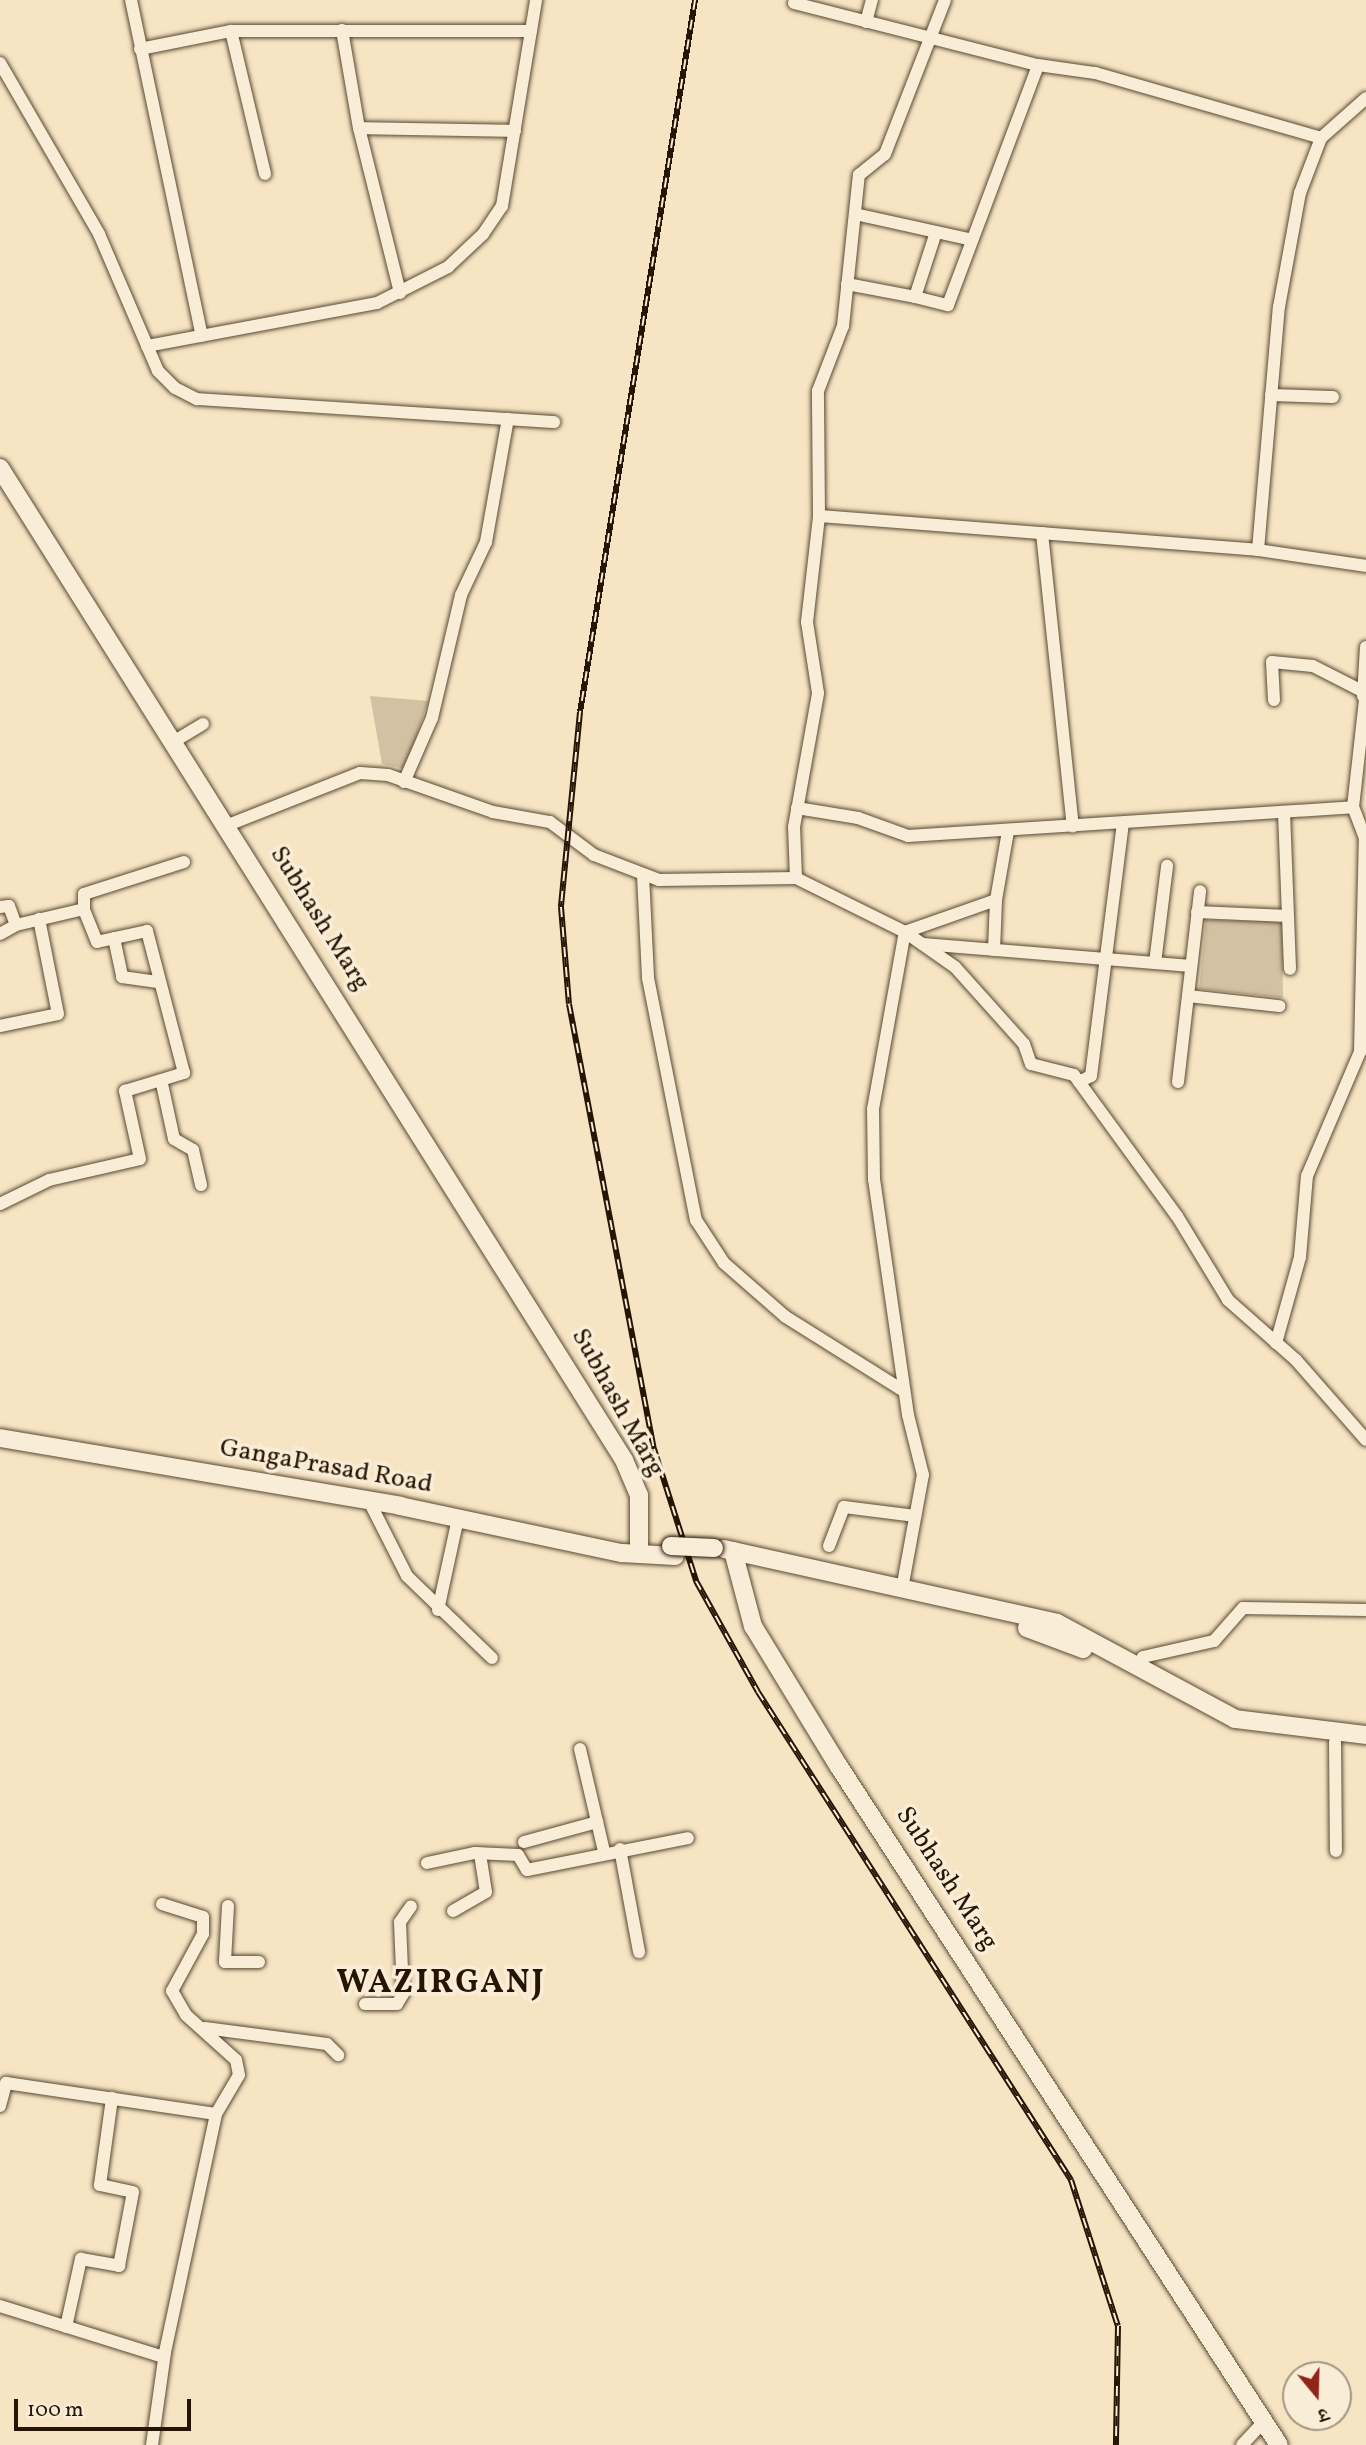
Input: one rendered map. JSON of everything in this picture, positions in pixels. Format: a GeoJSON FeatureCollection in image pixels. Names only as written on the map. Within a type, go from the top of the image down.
{"type":"FeatureCollection","features":[{"type":"Feature","properties":{"kind":"main road","name":"Subhash Marg"},"geometry":{"type":"LineString","coordinates":[[0,468],[228,825],[624,1460],[639,1495],[639,1550]]}},
{"type":"Feature","properties":{"kind":"main road","name":"GangaPrasad Road"},"geometry":{"type":"LineString","coordinates":[[0,1438],[639,1550]]}},
{"type":"Feature","properties":{"kind":"main road"},"geometry":{"type":"LineString","coordinates":[[639,1550],[734,1557],[902,1588],[1057,1623],[1235,1719],[1366,1735]]}},
{"type":"Feature","properties":{"kind":"main road","name":"Subhash Marg"},"geometry":{"type":"LineString","coordinates":[[734,1557],[753,1626],[838,1765],[1279,2445]]}},
{"type":"Feature","properties":{"kind":"main road"},"geometry":{"type":"LineString","coordinates":[[734,1557],[1048,1633],[1228,1727],[1270,1738],[1366,1745]]}},
{"type":"Feature","properties":{"kind":"street"},"geometry":{"type":"LineString","coordinates":[[131,0],[202,336]]}},
{"type":"Feature","properties":{"kind":"street"},"geometry":{"type":"LineString","coordinates":[[147,346],[377,303],[448,267],[484,234],[502,206],[536,0]]}},
{"type":"Feature","properties":{"kind":"street"},"geometry":{"type":"LineString","coordinates":[[866,22],[872,0]]}},
{"type":"Feature","properties":{"kind":"street"},"geometry":{"type":"LineString","coordinates":[[796,878],[797,808],[818,693],[807,622],[819,516],[818,391],[843,326],[859,175],[885,153],[933,39],[945,0]]}},
{"type":"Feature","properties":{"kind":"street"},"geometry":{"type":"LineString","coordinates":[[794,3],[1038,65],[1095,73],[1321,138]]}},
{"type":"Feature","properties":{"kind":"street"},"geometry":{"type":"LineString","coordinates":[[342,30],[359,128],[400,293]]}},
{"type":"Feature","properties":{"kind":"street"},"geometry":{"type":"LineString","coordinates":[[140,49],[231,31],[531,31]]}},
{"type":"Feature","properties":{"kind":"street"},"geometry":{"type":"LineString","coordinates":[[231,31],[265,174]]}},
{"type":"Feature","properties":{"kind":"street"},"geometry":{"type":"LineString","coordinates":[[0,63],[99,234],[158,371],[197,399],[554,422]]}},
{"type":"Feature","properties":{"kind":"street"},"geometry":{"type":"LineString","coordinates":[[847,284],[948,304],[1038,65]]}},
{"type":"Feature","properties":{"kind":"street"},"geometry":{"type":"LineString","coordinates":[[0,88],[13,83]]}},
{"type":"Feature","properties":{"kind":"street"},"geometry":{"type":"LineString","coordinates":[[1258,550],[1271,395],[1300,194],[1321,138],[1366,98]]}},
{"type":"Feature","properties":{"kind":"street"},"geometry":{"type":"LineString","coordinates":[[359,128],[515,131]]}},
{"type":"Feature","properties":{"kind":"street"},"geometry":{"type":"LineString","coordinates":[[855,214],[972,240]]}},
{"type":"Feature","properties":{"kind":"street"},"geometry":{"type":"LineString","coordinates":[[915,297],[936,232]]}},
{"type":"Feature","properties":{"kind":"street"},"geometry":{"type":"LineString","coordinates":[[1271,395],[1334,397]]}},
{"type":"Feature","properties":{"kind":"street"},"geometry":{"type":"LineString","coordinates":[[404,782],[432,718],[461,595],[486,542],[508,419]]}},
{"type":"Feature","properties":{"kind":"street"},"geometry":{"type":"LineString","coordinates":[[819,516],[1258,550],[1366,566]]}},
{"type":"Feature","properties":{"kind":"street"},"geometry":{"type":"LineString","coordinates":[[1042,533],[1073,826]]}},
{"type":"Feature","properties":{"kind":"street"},"geometry":{"type":"LineString","coordinates":[[1276,1343],[1300,1257],[1307,1176],[1360,1052],[1365,858],[1353,807],[1366,647]]}},
{"type":"Feature","properties":{"kind":"street"},"geometry":{"type":"LineString","coordinates":[[1274,700],[1272,662],[1316,667],[1364,693]]}},
{"type":"Feature","properties":{"kind":"street"},"geometry":{"type":"LineString","coordinates":[[173,742],[203,724]]}},
{"type":"Feature","properties":{"kind":"street"},"geometry":{"type":"LineString","coordinates":[[228,825],[360,772],[404,782],[493,812],[550,822],[594,855],[643,875],[698,884],[770,873],[796,878],[905,932],[955,967],[1024,1044],[1031,1064],[1059,1066],[1079,1082],[1177,1216],[1228,1300],[1276,1343],[1365,1437]]}},
{"type":"Feature","properties":{"kind":"street"},"geometry":{"type":"LineString","coordinates":[[797,808],[858,818],[908,836],[1353,807]]}},
{"type":"Feature","properties":{"kind":"street"},"geometry":{"type":"LineString","coordinates":[[1284,811],[1290,969]]}},
{"type":"Feature","properties":{"kind":"street"},"geometry":{"type":"LineString","coordinates":[[1079,1082],[1091,1076],[1123,823]]}},
{"type":"Feature","properties":{"kind":"street"},"geometry":{"type":"LineString","coordinates":[[994,950],[996,900],[1008,831]]}},
{"type":"Feature","properties":{"kind":"street"},"geometry":{"type":"LineString","coordinates":[[0,1204],[49,1180],[140,1159],[125,1091],[162,1084],[184,1073],[158,982],[147,931],[97,942],[85,909],[84,894],[184,862]]}},
{"type":"Feature","properties":{"kind":"street"},"geometry":{"type":"LineString","coordinates":[[1155,963],[1167,866]]}},
{"type":"Feature","properties":{"kind":"street"},"geometry":{"type":"LineString","coordinates":[[643,875],[648,978],[696,1220],[724,1263],[786,1317],[904,1391]]}},
{"type":"Feature","properties":{"kind":"street"},"geometry":{"type":"LineString","coordinates":[[1178,1082],[1200,891]]}},
{"type":"Feature","properties":{"kind":"street"},"geometry":{"type":"LineString","coordinates":[[905,932],[996,900]]}},
{"type":"Feature","properties":{"kind":"street"},"geometry":{"type":"LineString","coordinates":[[0,906],[9,906],[16,925]]}},
{"type":"Feature","properties":{"kind":"street"},"geometry":{"type":"LineString","coordinates":[[0,934],[16,925],[85,909]]}},
{"type":"Feature","properties":{"kind":"street"},"geometry":{"type":"LineString","coordinates":[[1197,912],[1288,916]]}},
{"type":"Feature","properties":{"kind":"street"},"geometry":{"type":"LineString","coordinates":[[0,1026],[58,1014],[39,919]]}},
{"type":"Feature","properties":{"kind":"street"},"geometry":{"type":"LineString","coordinates":[[902,1588],[923,1475],[904,1391],[874,1180],[873,1109],[905,932]]}},
{"type":"Feature","properties":{"kind":"street"},"geometry":{"type":"LineString","coordinates":[[114,938],[122,977],[158,982]]}},
{"type":"Feature","properties":{"kind":"street"},"geometry":{"type":"LineString","coordinates":[[921,944],[1191,966]]}},
{"type":"Feature","properties":{"kind":"street"},"geometry":{"type":"LineString","coordinates":[[1188,996],[1279,1006]]}},
{"type":"Feature","properties":{"kind":"street"},"geometry":{"type":"LineString","coordinates":[[162,1084],[174,1139],[193,1150],[201,1185]]}},
{"type":"Feature","properties":{"kind":"street"},"geometry":{"type":"LineString","coordinates":[[369,1501],[392,1557],[438,1610],[492,1658]]}},
{"type":"Feature","properties":{"kind":"street"},"geometry":{"type":"LineString","coordinates":[[830,1546],[844,1507],[915,1516]]}},
{"type":"Feature","properties":{"kind":"street"},"geometry":{"type":"LineString","coordinates":[[438,1610],[458,1518]]}},
{"type":"Feature","properties":{"kind":"street"},"geometry":{"type":"LineString","coordinates":[[1138,1667],[1143,1657],[1214,1641],[1243,1608],[1366,1610]]}},
{"type":"Feature","properties":{"kind":"street"},"geometry":{"type":"LineString","coordinates":[[1335,1742],[1335,1851]]}},
{"type":"Feature","properties":{"kind":"street"},"geometry":{"type":"LineString","coordinates":[[580,1749],[604,1851]]}},
{"type":"Feature","properties":{"kind":"street"},"geometry":{"type":"LineString","coordinates":[[524,1842],[597,1822]]}},
{"type":"Feature","properties":{"kind":"street"},"geometry":{"type":"LineString","coordinates":[[426,1863],[480,1853],[518,1855],[527,1870],[604,1851],[688,1838]]}},
{"type":"Feature","properties":{"kind":"street"},"geometry":{"type":"LineString","coordinates":[[620,1849],[639,1952]]}},
{"type":"Feature","properties":{"kind":"street"},"geometry":{"type":"LineString","coordinates":[[453,1911],[486,1892],[480,1853]]}},
{"type":"Feature","properties":{"kind":"street"},"geometry":{"type":"LineString","coordinates":[[152,2445],[164,2357],[216,2114],[239,2076],[236,2060],[205,2028],[186,2015],[172,1991],[203,1934],[203,1917],[162,1904]]}},
{"type":"Feature","properties":{"kind":"street"},"geometry":{"type":"LineString","coordinates":[[228,1906],[225,1962],[259,1962]]}},
{"type":"Feature","properties":{"kind":"street"},"geometry":{"type":"LineString","coordinates":[[365,2004],[397,2004],[404,1994],[400,1922],[411,1906]]}},
{"type":"Feature","properties":{"kind":"street"},"geometry":{"type":"LineString","coordinates":[[203,1934],[227,1941]]}},
{"type":"Feature","properties":{"kind":"street"},"geometry":{"type":"LineString","coordinates":[[205,2028],[327,2044],[338,2055]]}},
{"type":"Feature","properties":{"kind":"street"},"geometry":{"type":"LineString","coordinates":[[0,2106],[6,2083],[216,2114]]}},
{"type":"Feature","properties":{"kind":"street"},"geometry":{"type":"LineString","coordinates":[[66,2327],[81,2259],[118,2266],[133,2192],[100,2185],[113,2098]]}},
{"type":"Feature","properties":{"kind":"street"},"geometry":{"type":"LineString","coordinates":[[0,2306],[164,2357]]}},
{"type":"Feature","properties":{"kind":"street"},"geometry":{"type":"LineString","coordinates":[[1242,2445],[1264,2421]]}},
{"type":"Feature","properties":{"kind":"shaded area"},"geometry":{"type":"Polygon","coordinates":[[[370,696],[428,701],[406,769],[382,764],[370,696]]]}},
{"type":"Feature","properties":{"kind":"shaded area"},"geometry":{"type":"Polygon","coordinates":[[[1206,920],[1282,922],[1283,998],[1199,989],[1206,920]]]}},
{"type":"Feature","properties":{"kind":"railway"},"geometry":{"type":"LineString","coordinates":[[695,0],[580,712],[561,907],[569,1004],[654,1449],[696,1581],[758,1692],[1071,2180],[1118,2326],[1116,2445]]}},
{"type":"Feature","properties":{"kind":"district","name":"WAZIRGANJ"},"geometry":{"type":"Point","coordinates":[441,1985]}}]}
